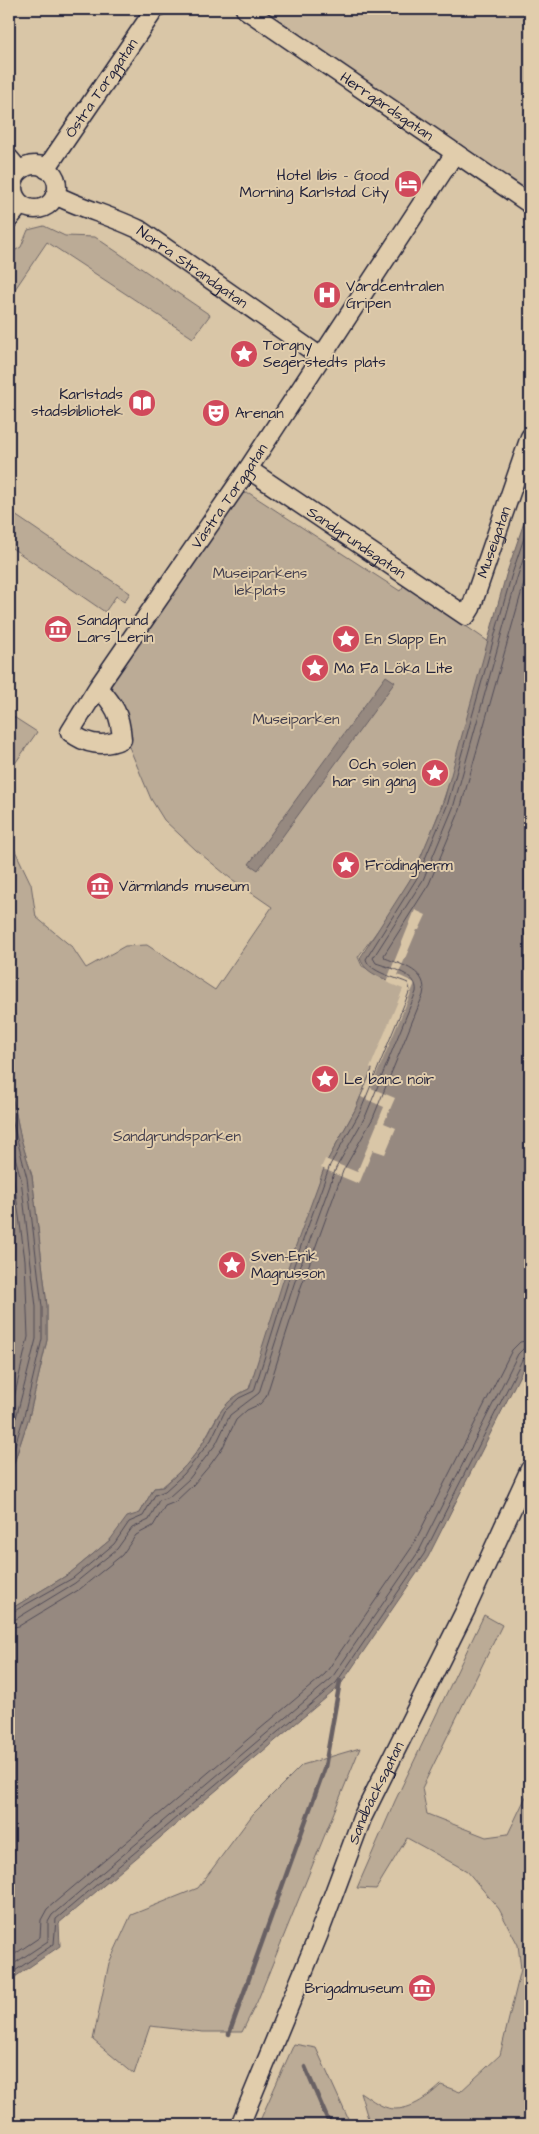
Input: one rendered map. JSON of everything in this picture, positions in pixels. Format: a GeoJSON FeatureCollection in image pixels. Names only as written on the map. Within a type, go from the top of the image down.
{"type":"FeatureCollection","features":[{"type":"Feature","properties":{"kind":"street","name":"Östra Torggatan"},"geometry":{"type":"LineString","coordinates":[[46,169],[155,9]]}},
{"type":"Feature","properties":{"kind":"street","name":"Herrgårdsgatan"},"geometry":{"type":"LineString","coordinates":[[245,9],[530,204]]}},
{"type":"Feature","properties":{"kind":"street","name":"Västra Torggatan"},"geometry":{"type":"LineString","coordinates":[[98,688],[248,469],[455,153]]}},
{"type":"Feature","properties":{"kind":"street"},"geometry":{"type":"LineString","coordinates":[[14,165],[35,166],[46,169],[55,180],[55,195],[49,204],[40,208],[29,208],[21,204],[16,198],[13,187],[14,165]]}},
{"type":"Feature","properties":{"kind":"street","name":"Norra Strandgatan"},"geometry":{"type":"LineString","coordinates":[[55,195],[140,230],[321,357]]}},
{"type":"Feature","properties":{"kind":"street"},"geometry":{"type":"LineString","coordinates":[[9,219],[21,204]]}},
{"type":"Feature","properties":{"kind":"street","name":"Museigatan"},"geometry":{"type":"LineString","coordinates":[[466,616],[472,608],[483,568],[530,437]]}},
{"type":"Feature","properties":{"kind":"street","name":"Sandgrundsgatan"},"geometry":{"type":"LineString","coordinates":[[248,469],[466,616]]}},
{"type":"Feature","properties":{"kind":"street","name":"Sandbäcksgatan"},"geometry":{"type":"LineString","coordinates":[[240,2125],[318,1936],[362,1818],[466,1609],[530,1469]]}},
{"type":"Feature","properties":{"kind":"shaded area"},"geometry":{"type":"Polygon","coordinates":[[[257,9],[530,9],[530,197],[257,9]]]}},
{"type":"Feature","properties":{"kind":"green space"},"geometry":{"type":"Polygon","coordinates":[[[44,226],[65,236],[95,237],[210,315],[193,338],[47,242],[9,298],[9,254],[21,247],[28,230],[44,226]]]}},
{"type":"Feature","properties":{"kind":"green space","name":"Sandgrundsparken"},"geometry":{"type":"Polygon","coordinates":[[[249,493],[400,591],[405,584],[489,642],[456,760],[426,846],[401,896],[358,957],[362,966],[406,988],[355,1110],[326,1163],[249,1389],[230,1400],[218,1415],[194,1455],[162,1487],[154,1488],[140,1513],[69,1574],[9,1610],[9,1478],[29,1417],[47,1340],[47,1306],[32,1176],[21,1139],[9,1080],[9,838],[31,884],[36,917],[72,947],[86,968],[125,946],[147,945],[215,990],[272,907],[230,878],[164,820],[151,799],[114,711],[98,695],[238,494],[249,493]]]}},
{"type":"Feature","properties":{"kind":"green space"},"geometry":{"type":"Polygon","coordinates":[[[15,515],[130,593],[124,602],[116,596],[105,612],[9,546],[9,524],[15,515]]]}},
{"type":"Feature","properties":{"kind":"green space"},"geometry":{"type":"Polygon","coordinates":[[[9,714],[37,732],[9,772],[9,714]]]}},
{"type":"Feature","properties":{"kind":"green space"},"geometry":{"type":"Polygon","coordinates":[[[484,1615],[502,1625],[422,1788],[427,1814],[486,1837],[508,1834],[530,1788],[530,2117],[520,2125],[370,2125],[360,2092],[385,2107],[403,2108],[424,2099],[441,2085],[460,2092],[500,2055],[521,1969],[518,1945],[499,1909],[467,1871],[407,1838],[376,1889],[357,1888],[395,1801],[484,1615]]]}},
{"type":"Feature","properties":{"kind":"green space"},"geometry":{"type":"Polygon","coordinates":[[[360,1748],[257,2002],[242,2032],[203,2032],[150,2026],[134,2074],[93,2040],[109,1963],[131,1915],[198,1888],[253,1814],[302,1765],[360,1748]]]}},
{"type":"Feature","properties":{"kind":"green space"},"geometry":{"type":"Polygon","coordinates":[[[294,2044],[316,2048],[351,2125],[258,2125],[294,2044]]]}},
{"type":"Feature","properties":{"kind":"water"},"geometry":{"type":"Polygon","coordinates":[[[530,505],[530,1355],[428,1557],[339,1687],[59,1923],[60,1946],[9,1981],[9,1610],[69,1574],[110,1540],[127,1517],[140,1513],[154,1488],[163,1487],[194,1455],[230,1400],[249,1389],[283,1281],[326,1163],[355,1110],[406,988],[379,977],[367,969],[360,958],[413,875],[443,804],[506,575],[530,505]]]}},
{"type":"Feature","properties":{"kind":"water"},"geometry":{"type":"Polygon","coordinates":[[[386,676],[395,682],[258,870],[249,864],[386,676]]]}},
{"type":"Feature","properties":{"kind":"water"},"geometry":{"type":"Polygon","coordinates":[[[9,1080],[21,1139],[32,1176],[47,1306],[47,1340],[29,1417],[9,1478],[9,1080]]]}},
{"type":"Feature","properties":{"kind":"pier"},"geometry":{"type":"Polygon","coordinates":[[[415,910],[426,915],[419,930],[417,930],[398,975],[415,983],[371,1088],[395,1098],[384,1123],[396,1128],[385,1154],[373,1150],[359,1184],[321,1168],[325,1159],[357,1172],[384,1107],[361,1097],[373,1069],[370,1068],[403,989],[386,982],[415,910]]]}},
{"type":"Feature","properties":{"kind":"waterway"},"geometry":{"type":"LineString","coordinates":[[229,2034],[325,1767],[340,1681]]}},
{"type":"Feature","properties":{"kind":"waterway"},"geometry":{"type":"LineString","coordinates":[[305,2067],[330,2125]]}},
{"type":"Feature","properties":{"kind":"place","name":"Hotel Ibis - Good Morning Karlstad City"},"geometry":{"type":"Point","coordinates":[408,184]}},
{"type":"Feature","properties":{"kind":"place","name":"Vårdcentralen Gripen"},"geometry":{"type":"Point","coordinates":[327,295]}},
{"type":"Feature","properties":{"kind":"place","name":"Torgny Segerstedts plats"},"geometry":{"type":"Point","coordinates":[244,354]}},
{"type":"Feature","properties":{"kind":"place","name":"Karlstads stadsbibliotek"},"geometry":{"type":"Point","coordinates":[142,403]}},
{"type":"Feature","properties":{"kind":"place","name":"Arenan"},"geometry":{"type":"Point","coordinates":[216,413]}},
{"type":"Feature","properties":{"kind":"place","name":"Sandgrund Lars Lerin"},"geometry":{"type":"Point","coordinates":[58,629]}},
{"type":"Feature","properties":{"kind":"place","name":"En Slapp En"},"geometry":{"type":"Point","coordinates":[346,639]}},
{"type":"Feature","properties":{"kind":"place","name":"Må Få Löka Lite"},"geometry":{"type":"Point","coordinates":[315,668]}},
{"type":"Feature","properties":{"kind":"place","name":"Och solen har sin gång"},"geometry":{"type":"Point","coordinates":[435,773]}},
{"type":"Feature","properties":{"kind":"place","name":"Frödingherm"},"geometry":{"type":"Point","coordinates":[346,865]}},
{"type":"Feature","properties":{"kind":"place","name":"Värmlands museum"},"geometry":{"type":"Point","coordinates":[100,886]}},
{"type":"Feature","properties":{"kind":"place","name":"Le banc noir"},"geometry":{"type":"Point","coordinates":[325,1079]}},
{"type":"Feature","properties":{"kind":"place","name":"Sven-Erik Magnusson"},"geometry":{"type":"Point","coordinates":[232,1265]}},
{"type":"Feature","properties":{"kind":"place","name":"Brigadmuseum"},"geometry":{"type":"Point","coordinates":[422,1988]}},
{"type":"Feature","properties":{"kind":"park label","name":"Museiparkens lekplats"},"geometry":{"type":"Point","coordinates":[260,582]}},
{"type":"Feature","properties":{"kind":"park label","name":"Museiparken"},"geometry":{"type":"Point","coordinates":[296,719]}}]}
